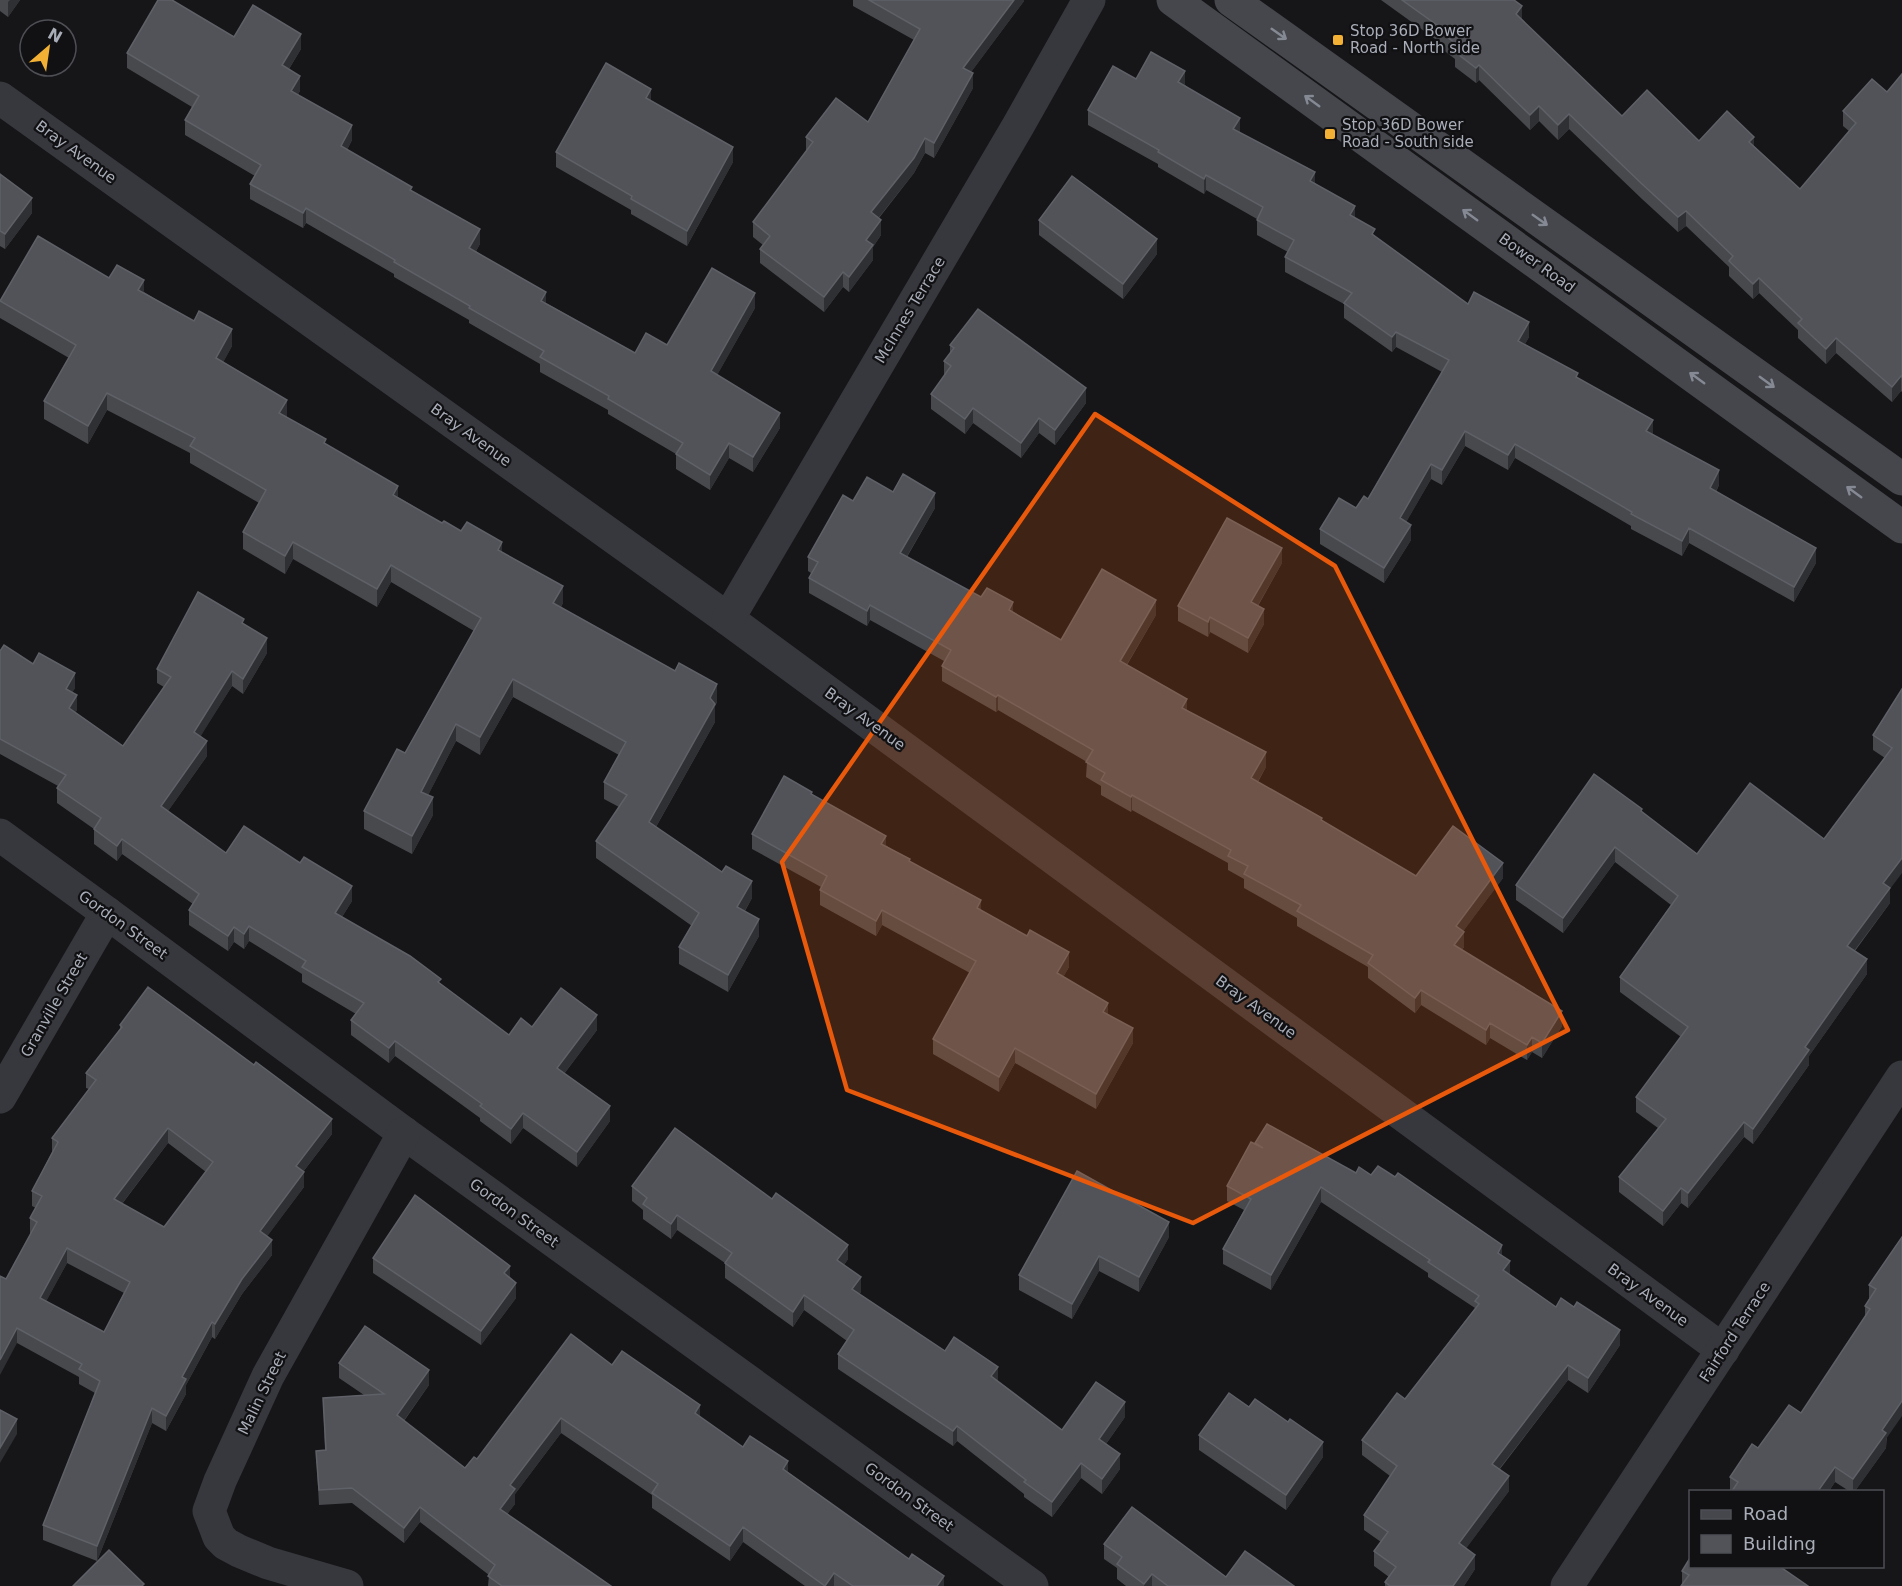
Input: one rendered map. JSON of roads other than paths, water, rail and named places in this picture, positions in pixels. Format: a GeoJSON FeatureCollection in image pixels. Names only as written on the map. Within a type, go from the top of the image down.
{"type":"FeatureCollection","features":[{"type":"Feature","properties":{"kind":"main road","name":"Bower Road"},"geometry":{"type":"LineString","coordinates":[[1173,0],[1902,526]]}},
{"type":"Feature","properties":{"kind":"main road"},"geometry":{"type":"LineString","coordinates":[[1231,0],[1902,479]]}},
{"type":"Feature","properties":{"kind":"street","name":"McInnes Terrace"},"geometry":{"type":"LineString","coordinates":[[728,619],[1018,126],[1089,0]]}},
{"type":"Feature","properties":{"kind":"street","name":"Bray Avenue"},"geometry":{"type":"LineString","coordinates":[[0,98],[728,619],[1723,1350]]}},
{"type":"Feature","properties":{"kind":"street","name":"Gordon Street"},"geometry":{"type":"LineString","coordinates":[[0,835],[404,1133],[1032,1586]]}},
{"type":"Feature","properties":{"kind":"street","name":"Granville Street"},"geometry":{"type":"LineString","coordinates":[[0,1097],[107,913]]}},
{"type":"Feature","properties":{"kind":"street","name":"Fairford Terrace"},"geometry":{"type":"LineString","coordinates":[[1567,1586],[1902,1077]]}},
{"type":"Feature","properties":{"kind":"street","name":"Malin Street"},"geometry":{"type":"LineString","coordinates":[[347,1586],[268,1563],[238,1551],[219,1537],[209,1511],[220,1481],[268,1376],[404,1133]]}},
{"type":"Feature","properties":{"kind":"place","name":"Stop 36D Bower Road - North side"},"geometry":{"type":"Point","coordinates":[1338,40]}},
{"type":"Feature","properties":{"kind":"place","name":"Stop 36D Bower Road - South side"},"geometry":{"type":"Point","coordinates":[1330,134]}}]}
